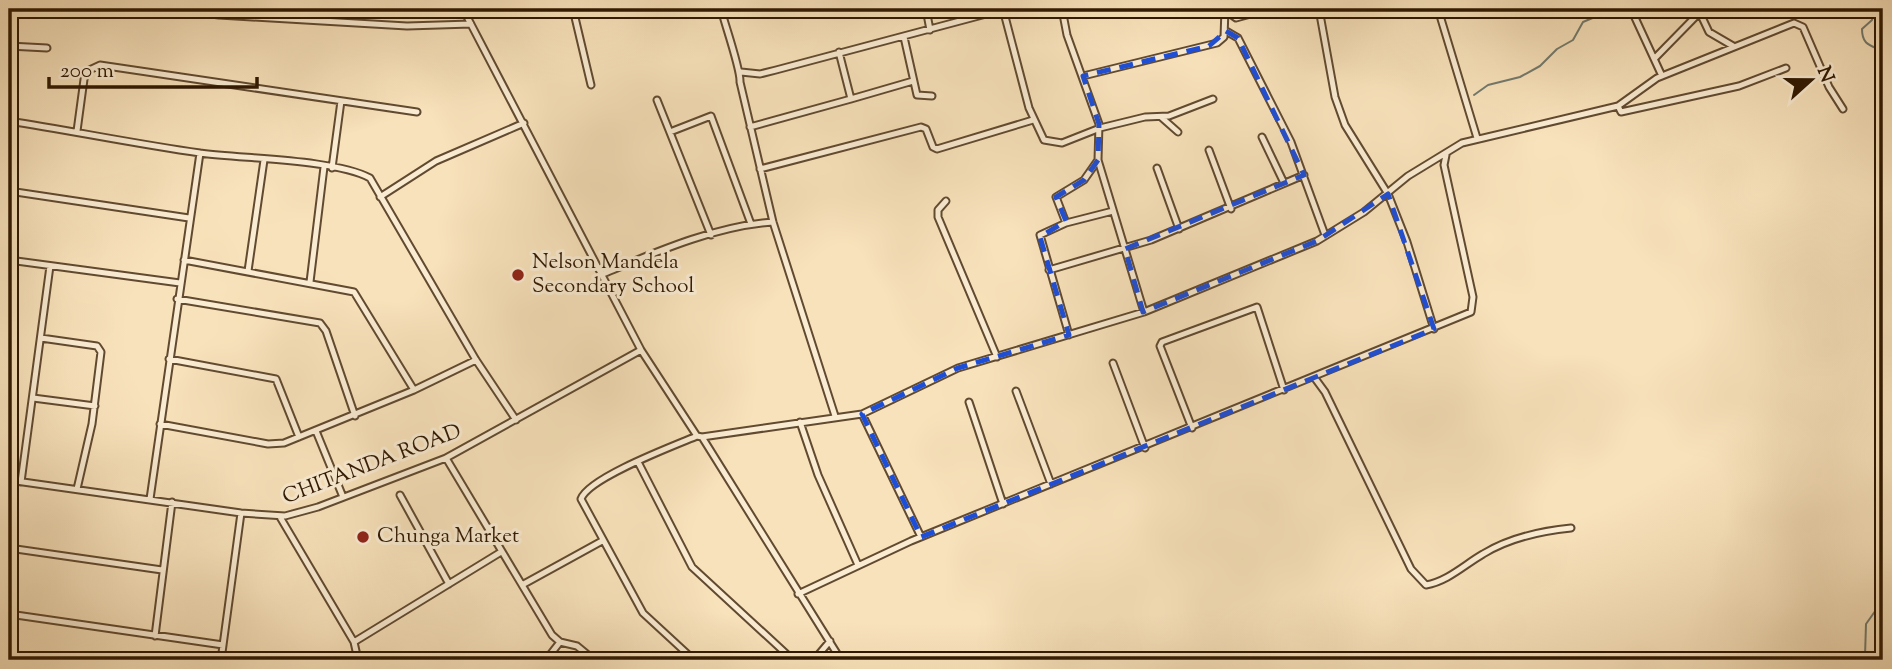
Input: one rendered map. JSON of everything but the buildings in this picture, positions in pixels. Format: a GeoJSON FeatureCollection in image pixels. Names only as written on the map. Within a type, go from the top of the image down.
{"type":"FeatureCollection","features":[{"type":"Feature","properties":{"kind":"street"},"geometry":{"type":"LineString","coordinates":[[170,9],[219,15],[407,26],[471,24]]}},
{"type":"Feature","properties":{"kind":"street"},"geometry":{"type":"LineString","coordinates":[[463,9],[641,350],[700,436],[841,660]]}},
{"type":"Feature","properties":{"kind":"street"},"geometry":{"type":"LineString","coordinates":[[573,9],[591,85]]}},
{"type":"Feature","properties":{"kind":"street"},"geometry":{"type":"LineString","coordinates":[[720,9],[727,39],[741,72],[740,82],[773,222],[835,416]]}},
{"type":"Feature","properties":{"kind":"street"},"geometry":{"type":"LineString","coordinates":[[926,9],[930,30]]}},
{"type":"Feature","properties":{"kind":"street"},"geometry":{"type":"LineString","coordinates":[[741,72],[760,74],[839,51],[930,30],[990,10],[1004,9],[1033,120],[1040,136],[1057,144],[1100,128],[1145,117],[1161,117],[1213,99]]}},
{"type":"Feature","properties":{"kind":"street"},"geometry":{"type":"LineString","coordinates":[[1062,9],[1067,35],[1100,128],[1098,160],[1144,312]]}},
{"type":"Feature","properties":{"kind":"street"},"geometry":{"type":"LineString","coordinates":[[1083,76],[1209,46],[1222,40],[1226,32],[1225,9]]}},
{"type":"Feature","properties":{"kind":"street"},"geometry":{"type":"LineString","coordinates":[[1225,9],[1236,18],[1269,9]]}},
{"type":"Feature","properties":{"kind":"street"},"geometry":{"type":"LineString","coordinates":[[1319,9],[1332,84],[1345,125],[1388,194],[1407,242],[1434,329]]}},
{"type":"Feature","properties":{"kind":"street"},"geometry":{"type":"LineString","coordinates":[[1438,9],[1477,138]]}},
{"type":"Feature","properties":{"kind":"street"},"geometry":{"type":"LineString","coordinates":[[1631,9],[1662,76]]}},
{"type":"Feature","properties":{"kind":"street"},"geometry":{"type":"LineString","coordinates":[[1655,58],[1701,11],[1709,32],[1734,47]]}},
{"type":"Feature","properties":{"kind":"street"},"geometry":{"type":"LineString","coordinates":[[694,660],[643,613],[582,505],[582,495],[624,466],[700,436],[862,414],[958,368],[1144,312],[1295,252],[1388,194],[1408,176],[1462,143],[1618,106],[1662,76],[1775,28],[1798,22],[1843,109]]}},
{"type":"Feature","properties":{"kind":"street"},"geometry":{"type":"LineString","coordinates":[[1226,32],[1238,38],[1304,175],[1325,235]]}},
{"type":"Feature","properties":{"kind":"street"},"geometry":{"type":"LineString","coordinates":[[904,37],[919,97],[932,96]]}},
{"type":"Feature","properties":{"kind":"street"},"geometry":{"type":"LineString","coordinates":[[9,46],[47,48]]}},
{"type":"Feature","properties":{"kind":"street"},"geometry":{"type":"LineString","coordinates":[[839,51],[851,99]]}},
{"type":"Feature","properties":{"kind":"street"},"geometry":{"type":"LineString","coordinates":[[77,131],[85,72],[94,66],[417,113]]}},
{"type":"Feature","properties":{"kind":"street"},"geometry":{"type":"LineString","coordinates":[[1618,106],[1621,112],[1704,96],[1786,68]]}},
{"type":"Feature","properties":{"kind":"street"},"geometry":{"type":"LineString","coordinates":[[750,127],[913,81]]}},
{"type":"Feature","properties":{"kind":"street"},"geometry":{"type":"LineString","coordinates":[[657,100],[711,235]]}},
{"type":"Feature","properties":{"kind":"street"},"geometry":{"type":"LineString","coordinates":[[332,168],[341,101]]}},
{"type":"Feature","properties":{"kind":"street"},"geometry":{"type":"LineString","coordinates":[[670,132],[711,116],[751,224]]}},
{"type":"Feature","properties":{"kind":"street"},"geometry":{"type":"LineString","coordinates":[[1161,117],[1178,132]]}},
{"type":"Feature","properties":{"kind":"street"},"geometry":{"type":"LineString","coordinates":[[760,169],[921,127],[926,129],[933,147],[937,149],[1033,120]]}},
{"type":"Feature","properties":{"kind":"street"},"geometry":{"type":"LineString","coordinates":[[9,121],[200,153],[332,168],[360,173],[370,178],[477,360],[516,420]]}},
{"type":"Feature","properties":{"kind":"street"},"geometry":{"type":"LineString","coordinates":[[380,197],[436,161],[524,123]]}},
{"type":"Feature","properties":{"kind":"street"},"geometry":{"type":"LineString","coordinates":[[1262,137],[1284,183]]}},
{"type":"Feature","properties":{"kind":"street"},"geometry":{"type":"LineString","coordinates":[[1209,150],[1231,209]]}},
{"type":"Feature","properties":{"kind":"street"},"geometry":{"type":"LineString","coordinates":[[150,499],[200,153]]}},
{"type":"Feature","properties":{"kind":"street"},"geometry":{"type":"LineString","coordinates":[[798,594],[921,537],[1145,448],[1471,312],[1474,306],[1444,165],[1446,155]]}},
{"type":"Feature","properties":{"kind":"street"},"geometry":{"type":"LineString","coordinates":[[248,271],[264,160]]}},
{"type":"Feature","properties":{"kind":"street"},"geometry":{"type":"LineString","coordinates":[[1066,223],[1056,197],[1084,180],[1098,160]]}},
{"type":"Feature","properties":{"kind":"street"},"geometry":{"type":"LineString","coordinates":[[310,282],[324,167]]}},
{"type":"Feature","properties":{"kind":"street"},"geometry":{"type":"LineString","coordinates":[[1157,168],[1179,229]]}},
{"type":"Feature","properties":{"kind":"street"},"geometry":{"type":"LineString","coordinates":[[1049,270],[1124,249],[1179,229],[1231,209],[1304,175]]}},
{"type":"Feature","properties":{"kind":"street"},"geometry":{"type":"LineString","coordinates":[[9,191],[189,218]]}},
{"type":"Feature","properties":{"kind":"street"},"geometry":{"type":"LineString","coordinates":[[946,201],[938,210],[938,217],[997,357]]}},
{"type":"Feature","properties":{"kind":"street"},"geometry":{"type":"LineString","coordinates":[[1069,335],[1040,235],[1066,223],[1113,211]]}},
{"type":"Feature","properties":{"kind":"street"},"geometry":{"type":"LineString","coordinates":[[603,274],[711,235],[751,224],[773,222]]}},
{"type":"Feature","properties":{"kind":"street"},"geometry":{"type":"LineString","coordinates":[[9,260],[180,283]]}},
{"type":"Feature","properties":{"kind":"street"},"geometry":{"type":"LineString","coordinates":[[184,260],[350,290],[360,298],[414,390]]}},
{"type":"Feature","properties":{"kind":"street"},"geometry":{"type":"LineString","coordinates":[[21,482],[51,266]]}},
{"type":"Feature","properties":{"kind":"street"},"geometry":{"type":"LineString","coordinates":[[177,299],[320,323],[326,331],[355,416]]}},
{"type":"Feature","properties":{"kind":"street"},"geometry":{"type":"LineString","coordinates":[[1192,428],[1160,346],[1161,342],[1182,333],[1257,307],[1284,390]]}},
{"type":"Feature","properties":{"kind":"street"},"geometry":{"type":"LineString","coordinates":[[41,338],[99,348],[95,405],[77,489]]}},
{"type":"Feature","properties":{"kind":"street","name":"CHITANDA ROAD"},"geometry":{"type":"LineString","coordinates":[[9,480],[280,517],[343,497],[446,458],[641,350]]}},
{"type":"Feature","properties":{"kind":"street"},"geometry":{"type":"LineString","coordinates":[[169,359],[276,379],[299,437]]}},
{"type":"Feature","properties":{"kind":"street"},"geometry":{"type":"LineString","coordinates":[[160,424],[268,444],[284,443],[355,416],[477,360]]}},
{"type":"Feature","properties":{"kind":"street"},"geometry":{"type":"LineString","coordinates":[[1113,363],[1145,448]]}},
{"type":"Feature","properties":{"kind":"street"},"geometry":{"type":"LineString","coordinates":[[1314,377],[1343,427],[1411,569],[1426,584],[1437,583],[1483,553],[1513,540],[1571,528]]}},
{"type":"Feature","properties":{"kind":"street"},"geometry":{"type":"LineString","coordinates":[[1016,391],[1051,484]]}},
{"type":"Feature","properties":{"kind":"street"},"geometry":{"type":"LineString","coordinates":[[33,398],[95,405]]}},
{"type":"Feature","properties":{"kind":"street"},"geometry":{"type":"LineString","coordinates":[[968,402],[1003,504]]}},
{"type":"Feature","properties":{"kind":"street"},"geometry":{"type":"LineString","coordinates":[[862,414],[921,537]]}},
{"type":"Feature","properties":{"kind":"street"},"geometry":{"type":"LineString","coordinates":[[800,422],[818,475],[858,565]]}},
{"type":"Feature","properties":{"kind":"street"},"geometry":{"type":"LineString","coordinates":[[316,431],[343,497]]}},
{"type":"Feature","properties":{"kind":"street"},"geometry":{"type":"LineString","coordinates":[[446,458],[552,635],[560,642],[577,646],[594,660]]}},
{"type":"Feature","properties":{"kind":"street"},"geometry":{"type":"LineString","coordinates":[[638,461],[692,566],[793,660]]}},
{"type":"Feature","properties":{"kind":"street"},"geometry":{"type":"LineString","coordinates":[[400,495],[449,584]]}},
{"type":"Feature","properties":{"kind":"street"},"geometry":{"type":"LineString","coordinates":[[155,636],[172,502]]}},
{"type":"Feature","properties":{"kind":"street"},"geometry":{"type":"LineString","coordinates":[[221,660],[241,513]]}},
{"type":"Feature","properties":{"kind":"street"},"geometry":{"type":"LineString","coordinates":[[280,517],[354,642],[358,660]]}},
{"type":"Feature","properties":{"kind":"street"},"geometry":{"type":"LineString","coordinates":[[522,585],[602,541]]}},
{"type":"Feature","properties":{"kind":"street"},"geometry":{"type":"LineString","coordinates":[[9,548],[162,570]]}},
{"type":"Feature","properties":{"kind":"street"},"geometry":{"type":"LineString","coordinates":[[354,642],[501,552]]}},
{"type":"Feature","properties":{"kind":"street"},"geometry":{"type":"LineString","coordinates":[[9,614],[223,645]]}},
{"type":"Feature","properties":{"kind":"street"},"geometry":{"type":"LineString","coordinates":[[814,660],[830,640]]}},
{"type":"Feature","properties":{"kind":"street"},"geometry":{"type":"LineString","coordinates":[[546,660],[560,642]]}},
{"type":"Feature","properties":{"kind":"highlighted area"},"geometry":{"type":"Polygon","coordinates":[[[1226,31],[1238,38],[1304,175],[1125,249],[1143,312],[1317,241],[1388,194],[1434,329],[921,537],[862,414],[958,368],[1069,335],[1040,237],[1066,221],[1056,197],[1084,180],[1098,160],[1099,124],[1083,76],[1209,46],[1226,31]]]}},
{"type":"Feature","properties":{"kind":"waterway"},"geometry":{"type":"LineString","coordinates":[[1474,95],[1488,85],[1520,77],[1540,66],[1557,49],[1573,40],[1583,22],[1614,9]]}},
{"type":"Feature","properties":{"kind":"waterway"},"geometry":{"type":"LineString","coordinates":[[1825,9],[1835,9]]}},
{"type":"Feature","properties":{"kind":"waterway"},"geometry":{"type":"LineString","coordinates":[[1874,9],[1872,20],[1862,29],[1862,34],[1868,44],[1883,51]]}},
{"type":"Feature","properties":{"kind":"waterway"},"geometry":{"type":"LineString","coordinates":[[1883,72],[1883,77]]}},
{"type":"Feature","properties":{"kind":"waterway"},"geometry":{"type":"LineString","coordinates":[[1856,660],[1865,656],[1866,624],[1883,600]]}},
{"type":"Feature","properties":{"kind":"place","name":"Nelson Mandela Secondary School"},"geometry":{"type":"Point","coordinates":[518,275]}},
{"type":"Feature","properties":{"kind":"place","name":"Chunga Market"},"geometry":{"type":"Point","coordinates":[363,537]}}]}
